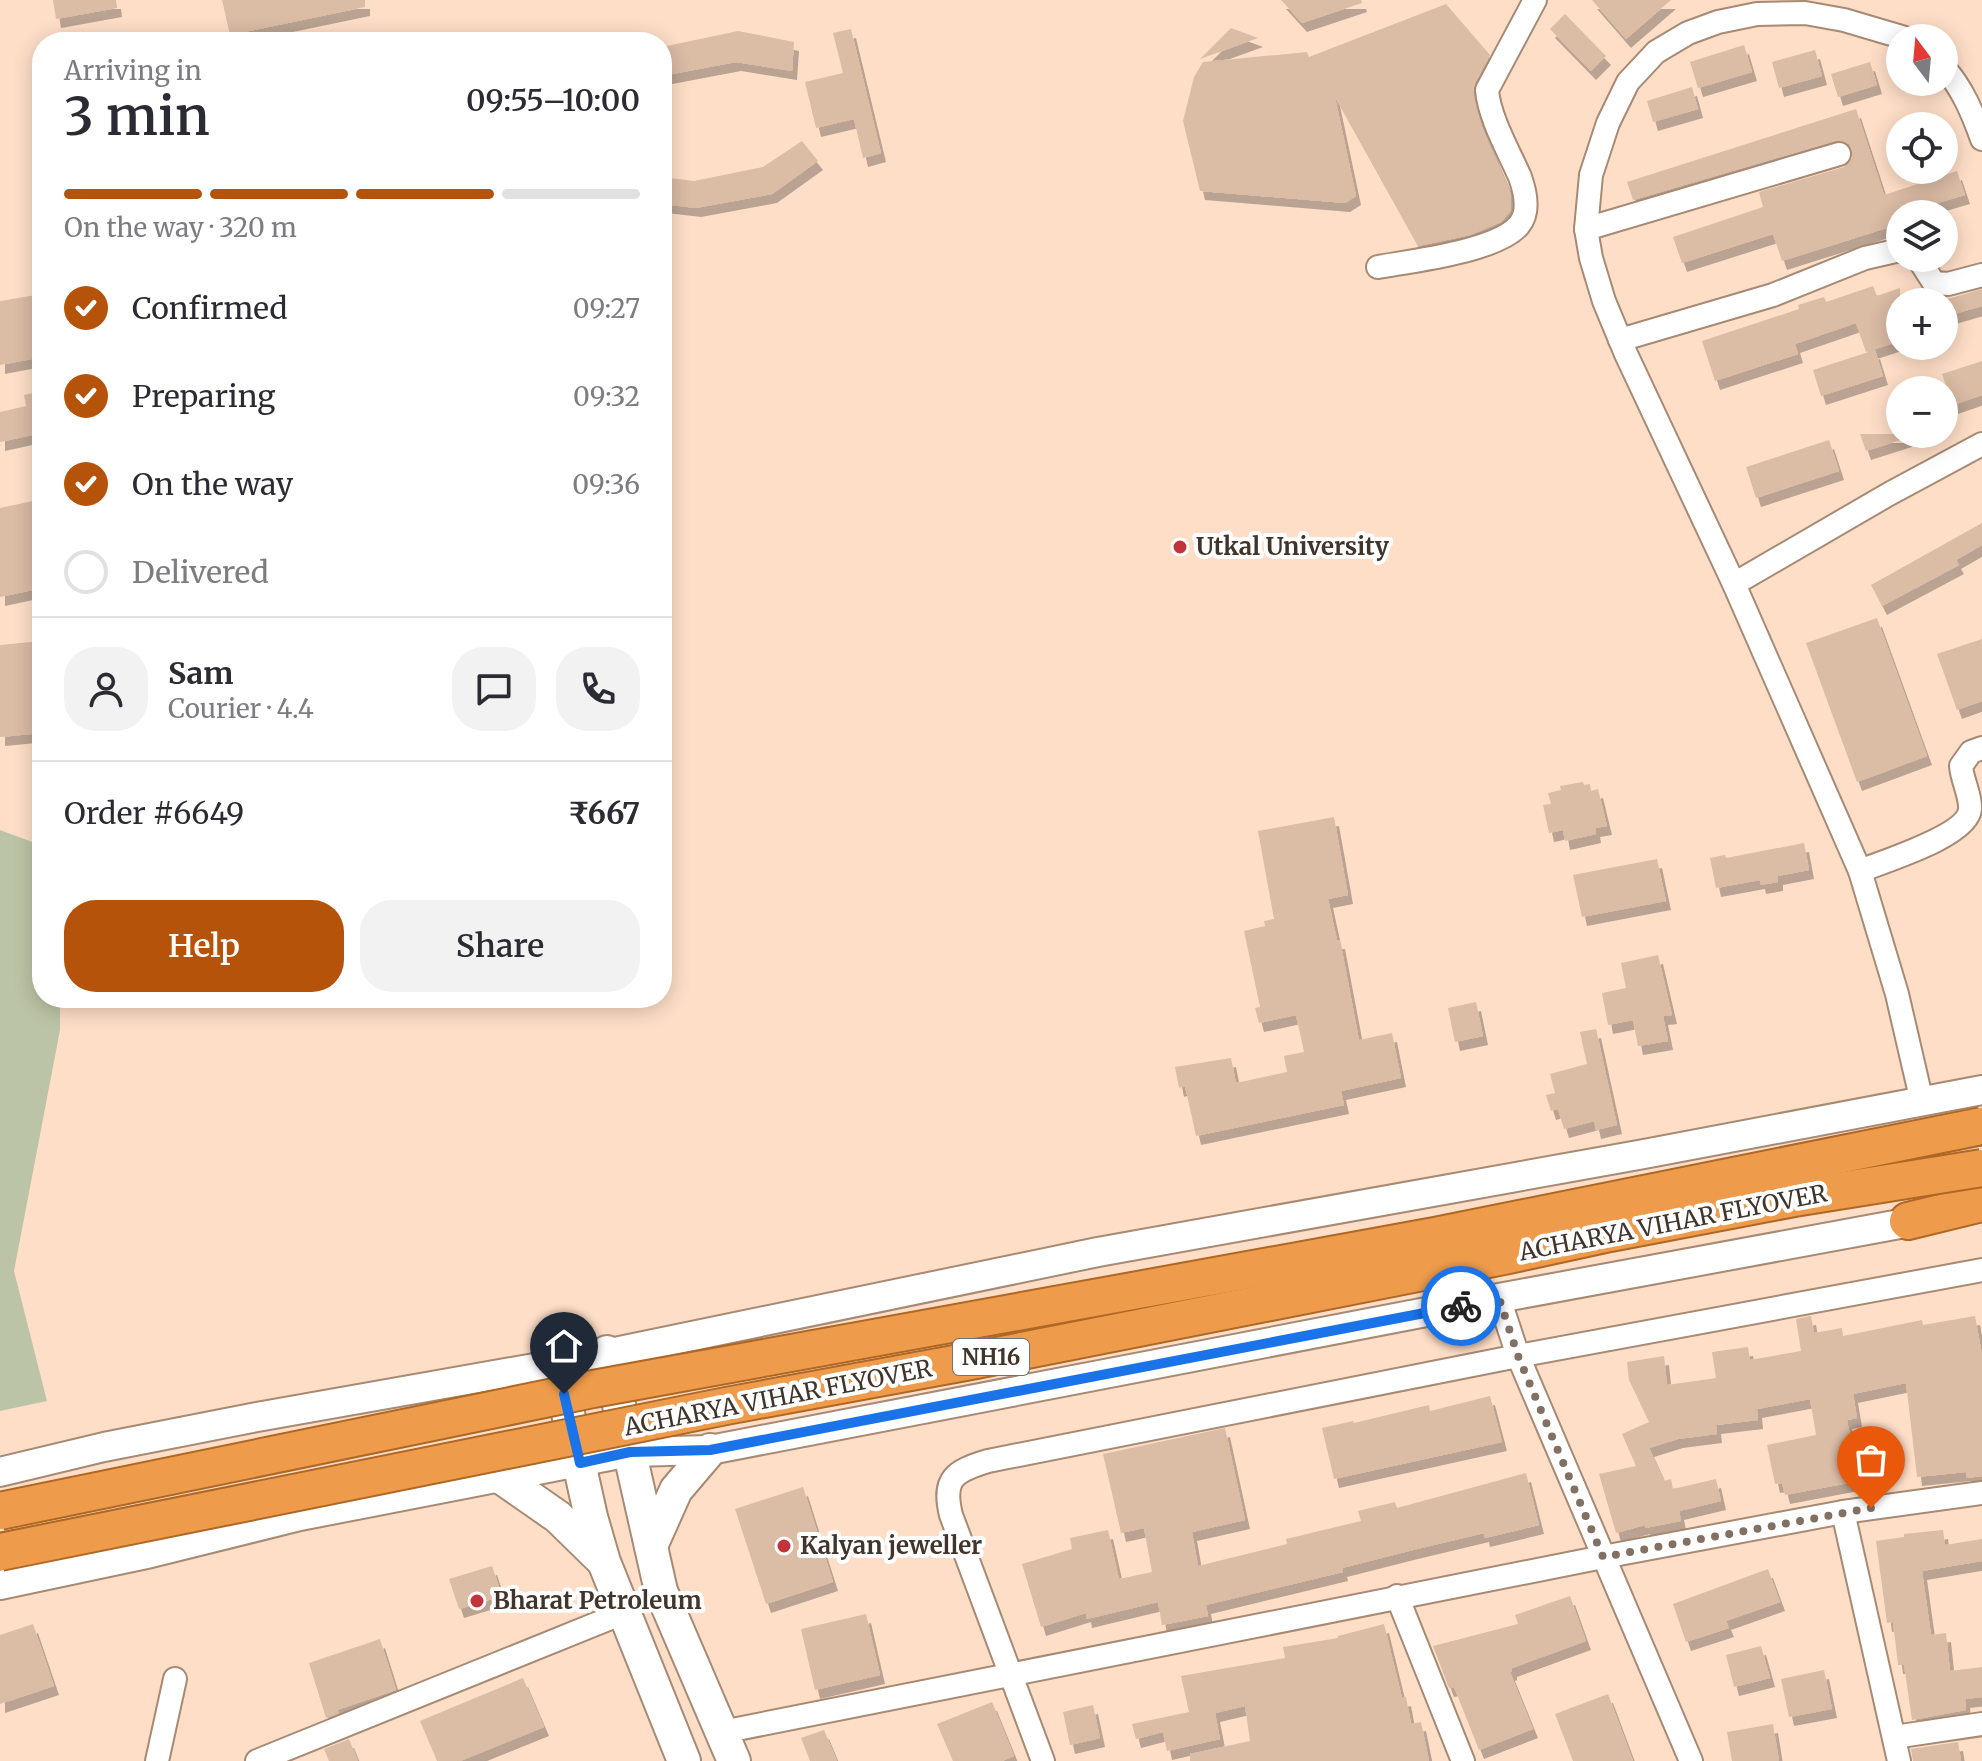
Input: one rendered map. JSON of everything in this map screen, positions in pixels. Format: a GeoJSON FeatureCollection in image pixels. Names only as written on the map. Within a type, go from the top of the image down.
{"type":"FeatureCollection","features":[{"type":"Feature","properties":{"kind":"highway","name":"ACHARYA VIHAR FLYOVER"},"geometry":{"type":"LineString","coordinates":[[0,1511],[593,1389],[1420,1239],[1982,1126]]}},
{"type":"Feature","properties":{"kind":"highway","name":"ACHARYA VIHAR FLYOVER"},"geometry":{"type":"LineString","coordinates":[[0,1552],[1625,1230],[1794,1198],[1982,1168]]}},
{"type":"Feature","properties":{"kind":"highway"},"geometry":{"type":"LineString","coordinates":[[1908,1221],[1982,1203]]}},
{"type":"Feature","properties":{"kind":"main road"},"geometry":{"type":"LineString","coordinates":[[607,1352],[661,1591],[728,1746]]}},
{"type":"Feature","properties":{"kind":"main road"},"geometry":{"type":"LineString","coordinates":[[557,1364],[604,1562],[684,1761]]}},
{"type":"Feature","properties":{"kind":"main road"},"geometry":{"type":"LineString","coordinates":[[651,1546],[676,1490],[710,1450]]}},
{"type":"Feature","properties":{"kind":"main road"},"geometry":{"type":"LineString","coordinates":[[502,1478],[558,1517],[604,1562]]}},
{"type":"Feature","properties":{"kind":"street"},"geometry":{"type":"LineString","coordinates":[[1378,267],[1485,244],[1510,233],[1520,224],[1526,203],[1523,186],[1491,110],[1487,90],[1535,0]]}},
{"type":"Feature","properties":{"kind":"street"},"geometry":{"type":"LineString","coordinates":[[1886,32],[1805,13],[1757,14],[1718,22],[1688,33],[1656,52],[1628,82],[1608,123],[1591,175],[1586,229],[1604,301],[1620,340],[1734,584],[1860,871],[1897,994],[1922,1102]]}},
{"type":"Feature","properties":{"kind":"street"},"geometry":{"type":"LineString","coordinates":[[1958,88],[1982,139]]}},
{"type":"Feature","properties":{"kind":"street"},"geometry":{"type":"LineString","coordinates":[[1586,229],[1839,154]]}},
{"type":"Feature","properties":{"kind":"street"},"geometry":{"type":"LineString","coordinates":[[1620,340],[1773,295],[1865,258],[1886,253]]}},
{"type":"Feature","properties":{"kind":"street"},"geometry":{"type":"LineString","coordinates":[[1927,272],[1934,283],[1948,284],[1982,275]]}},
{"type":"Feature","properties":{"kind":"street"},"geometry":{"type":"LineString","coordinates":[[1734,584],[1982,444]]}},
{"type":"Feature","properties":{"kind":"street"},"geometry":{"type":"LineString","coordinates":[[1860,871],[1950,833],[1966,820],[1970,810],[1961,766],[1971,752],[1982,748]]}},
{"type":"Feature","properties":{"kind":"street"},"geometry":{"type":"LineString","coordinates":[[0,1472],[104,1447],[557,1364],[1098,1252],[1982,1090]]}},
{"type":"Feature","properties":{"kind":"street"},"geometry":{"type":"LineString","coordinates":[[0,1585],[151,1553],[300,1516],[630,1452],[710,1450],[1908,1221],[1982,1213]]}},
{"type":"Feature","properties":{"kind":"street"},"geometry":{"type":"LineString","coordinates":[[1043,1761],[951,1515],[947,1497],[950,1482],[963,1469],[988,1461],[1518,1356],[1982,1270]]}},
{"type":"Feature","properties":{"kind":"street"},"geometry":{"type":"LineString","coordinates":[[1499,1298],[1518,1356],[1691,1761]]}},
{"type":"Feature","properties":{"kind":"street"},"geometry":{"type":"LineString","coordinates":[[728,1746],[1010,1675],[1397,1596],[1843,1512],[1982,1493]]}},
{"type":"Feature","properties":{"kind":"street"},"geometry":{"type":"LineString","coordinates":[[1843,1512],[1899,1761]]}},
{"type":"Feature","properties":{"kind":"street"},"geometry":{"type":"LineString","coordinates":[[1397,1596],[1463,1761]]}},
{"type":"Feature","properties":{"kind":"street"},"geometry":{"type":"LineString","coordinates":[[257,1761],[623,1613]]}},
{"type":"Feature","properties":{"kind":"street"},"geometry":{"type":"LineString","coordinates":[[157,1761],[175,1679]]}},
{"type":"Feature","properties":{"kind":"street"},"geometry":{"type":"LineString","coordinates":[[1894,1737],[1982,1724]]}},
{"type":"Feature","properties":{"kind":"green space"},"geometry":{"type":"Polygon","coordinates":[[[0,830],[32,842],[32,1008],[60,1008],[60,1030],[14,1271],[47,1401],[0,1411],[0,830]]]}},
{"type":"Feature","properties":{"kind":"building"},"geometry":{"type":"Polygon","coordinates":[[[53,0],[116,0],[117,8],[56,19],[53,0]]]}},
{"type":"Feature","properties":{"kind":"building"},"geometry":{"type":"Polygon","coordinates":[[[222,0],[365,0],[365,7],[244,32],[229,32],[222,0]]]}},
{"type":"Feature","properties":{"kind":"building"},"geometry":{"type":"Polygon","coordinates":[[[1281,0],[1361,0],[1362,3],[1302,23],[1281,0]]]}},
{"type":"Feature","properties":{"kind":"building"},"geometry":{"type":"Polygon","coordinates":[[[1592,0],[1671,0],[1626,39],[1592,0]]]}},
{"type":"Feature","properties":{"kind":"building"},"geometry":{"type":"Polygon","coordinates":[[[1446,4],[1490,55],[1473,92],[1482,127],[1510,192],[1511,210],[1501,222],[1470,235],[1418,246],[1335,97],[1356,196],[1345,203],[1200,191],[1183,121],[1194,77],[1203,62],[1307,52],[1309,57],[1446,4]]]}},
{"type":"Feature","properties":{"kind":"building"},"geometry":{"type":"Polygon","coordinates":[[[1565,14],[1606,56],[1591,71],[1550,29],[1565,14]]]}},
{"type":"Feature","properties":{"kind":"building"},"geometry":{"type":"Polygon","coordinates":[[[1231,28],[1258,38],[1200,59],[1231,28]]]}},
{"type":"Feature","properties":{"kind":"building"},"geometry":{"type":"Polygon","coordinates":[[[851,29],[881,153],[863,158],[854,119],[816,128],[805,82],[843,73],[833,33],[851,29]]]}},
{"type":"Feature","properties":{"kind":"building"},"geometry":{"type":"Polygon","coordinates":[[[738,31],[794,42],[792,71],[736,62],[672,74],[672,45],[738,31]]]}},
{"type":"Feature","properties":{"kind":"building"},"geometry":{"type":"Polygon","coordinates":[[[1744,45],[1752,72],[1698,88],[1690,62],[1744,45]]]}},
{"type":"Feature","properties":{"kind":"building"},"geometry":{"type":"Polygon","coordinates":[[[1815,50],[1822,76],[1779,88],[1772,62],[1815,50]]]}},
{"type":"Feature","properties":{"kind":"building"},"geometry":{"type":"Polygon","coordinates":[[[1870,62],[1877,85],[1838,97],[1831,74],[1870,62]]]}},
{"type":"Feature","properties":{"kind":"building"},"geometry":{"type":"Polygon","coordinates":[[[1692,87],[1698,109],[1653,122],[1647,101],[1692,87]]]}},
{"type":"Feature","properties":{"kind":"building"},"geometry":{"type":"Polygon","coordinates":[[[1856,109],[1884,195],[1917,184],[1958,184],[1958,174],[1965,195],[1948,200],[1886,200],[1886,228],[1782,261],[1773,234],[1682,263],[1673,237],[1763,207],[1759,192],[1844,167],[1852,158],[1849,144],[1835,141],[1633,200],[1627,182],[1856,109]]]}},
{"type":"Feature","properties":{"kind":"building"},"geometry":{"type":"Polygon","coordinates":[[[802,141],[818,161],[772,194],[696,208],[672,205],[672,178],[694,181],[763,167],[802,141]]]}},
{"type":"Feature","properties":{"kind":"building"},"geometry":{"type":"Polygon","coordinates":[[[1873,286],[1877,296],[1886,293],[1886,346],[1866,352],[1856,323],[1795,344],[1798,354],[1715,381],[1702,341],[1799,309],[1798,305],[1824,297],[1826,302],[1873,286]]]}},
{"type":"Feature","properties":{"kind":"building"},"geometry":{"type":"Polygon","coordinates":[[[1982,289],[1982,306],[1958,313],[1958,296],[1982,289]]]}},
{"type":"Feature","properties":{"kind":"building"},"geometry":{"type":"Polygon","coordinates":[[[32,296],[32,359],[0,365],[0,301],[32,296]]]}},
{"type":"Feature","properties":{"kind":"building"},"geometry":{"type":"Polygon","coordinates":[[[1875,350],[1883,376],[1821,396],[1813,370],[1875,350]]]}},
{"type":"Feature","properties":{"kind":"building"},"geometry":{"type":"Polygon","coordinates":[[[1982,361],[1982,395],[1958,403],[1958,376],[1942,374],[1982,361]]]}},
{"type":"Feature","properties":{"kind":"building"},"geometry":{"type":"Polygon","coordinates":[[[32,393],[32,435],[0,442],[0,412],[26,406],[24,395],[32,393]]]}},
{"type":"Feature","properties":{"kind":"building"},"geometry":{"type":"Polygon","coordinates":[[[1860,434],[1886,434],[1886,445],[1866,451],[1860,434]]]}},
{"type":"Feature","properties":{"kind":"building"},"geometry":{"type":"Polygon","coordinates":[[[1829,440],[1839,471],[1756,498],[1746,467],[1829,440]]]}},
{"type":"Feature","properties":{"kind":"building"},"geometry":{"type":"Polygon","coordinates":[[[32,501],[32,590],[0,597],[0,508],[32,501]]]}},
{"type":"Feature","properties":{"kind":"building"},"geometry":{"type":"Polygon","coordinates":[[[1982,523],[1982,545],[1956,560],[1959,565],[1882,606],[1871,585],[1982,523]]]}},
{"type":"Feature","properties":{"kind":"building"},"geometry":{"type":"Polygon","coordinates":[[[1877,618],[1927,756],[1857,782],[1806,643],[1877,618]]]}},
{"type":"Feature","properties":{"kind":"building"},"geometry":{"type":"Polygon","coordinates":[[[1982,639],[1982,701],[1957,710],[1937,654],[1982,639]]]}},
{"type":"Feature","properties":{"kind":"building"},"geometry":{"type":"Polygon","coordinates":[[[32,642],[32,734],[0,737],[0,645],[32,642]]]}},
{"type":"Feature","properties":{"kind":"building"},"geometry":{"type":"Polygon","coordinates":[[[1583,782],[1584,785],[1590,784],[1591,791],[1598,789],[1607,826],[1595,828],[1596,834],[1565,841],[1563,830],[1549,833],[1543,805],[1551,804],[1548,793],[1561,790],[1560,786],[1583,782]]]}},
{"type":"Feature","properties":{"kind":"building"},"geometry":{"type":"Polygon","coordinates":[[[1334,817],[1348,895],[1328,899],[1337,940],[1340,940],[1359,1040],[1392,1033],[1401,1078],[1341,1091],[1344,1105],[1196,1136],[1185,1086],[1179,1088],[1175,1067],[1231,1058],[1236,1083],[1287,1072],[1284,1056],[1304,1052],[1296,1015],[1259,1023],[1255,1008],[1260,1007],[1244,931],[1265,926],[1264,921],[1274,919],[1258,831],[1334,817]]]}},
{"type":"Feature","properties":{"kind":"building"},"geometry":{"type":"Polygon","coordinates":[[[1804,843],[1809,870],[1778,876],[1778,882],[1761,885],[1760,880],[1716,888],[1710,858],[1725,855],[1726,858],[1804,843]]]}},
{"type":"Feature","properties":{"kind":"building"},"geometry":{"type":"Polygon","coordinates":[[[1657,859],[1666,901],[1582,917],[1573,875],[1657,859]]]}},
{"type":"Feature","properties":{"kind":"building"},"geometry":{"type":"Polygon","coordinates":[[[1658,955],[1672,1015],[1663,1016],[1668,1041],[1638,1046],[1633,1020],[1608,1025],[1602,993],[1626,988],[1621,963],[1658,955]]]}},
{"type":"Feature","properties":{"kind":"building"},"geometry":{"type":"Polygon","coordinates":[[[1476,1002],[1483,1036],[1455,1042],[1448,1008],[1476,1002]]]}},
{"type":"Feature","properties":{"kind":"building"},"geometry":{"type":"Polygon","coordinates":[[[1596,1029],[1617,1125],[1596,1130],[1594,1121],[1564,1129],[1558,1109],[1551,1111],[1546,1095],[1555,1093],[1550,1074],[1587,1064],[1580,1032],[1596,1029]]]}},
{"type":"Feature","properties":{"kind":"building"},"geometry":{"type":"Polygon","coordinates":[[[1811,1316],[1814,1333],[1842,1328],[1843,1336],[1922,1320],[1923,1325],[1975,1316],[1982,1355],[1982,1476],[1967,1478],[1966,1472],[1917,1477],[1906,1383],[1853,1394],[1857,1418],[1847,1420],[1859,1481],[1785,1495],[1782,1483],[1775,1484],[1767,1445],[1816,1435],[1810,1399],[1757,1409],[1758,1420],[1716,1425],[1717,1434],[1678,1439],[1649,1448],[1664,1481],[1671,1479],[1673,1489],[1716,1479],[1721,1501],[1679,1511],[1681,1521],[1645,1528],[1645,1525],[1616,1533],[1599,1474],[1636,1466],[1622,1434],[1649,1422],[1629,1380],[1627,1362],[1664,1356],[1667,1385],[1716,1378],[1712,1352],[1748,1347],[1750,1360],[1801,1351],[1796,1319],[1811,1316]]]}},
{"type":"Feature","properties":{"kind":"building"},"geometry":{"type":"Polygon","coordinates":[[[1490,1396],[1502,1442],[1334,1479],[1322,1428],[1429,1405],[1430,1411],[1490,1396]]]}},
{"type":"Feature","properties":{"kind":"building"},"geometry":{"type":"Polygon","coordinates":[[[1225,1428],[1245,1520],[1192,1532],[1198,1566],[1287,1544],[1286,1539],[1361,1521],[1358,1511],[1395,1502],[1397,1508],[1526,1473],[1539,1525],[1485,1538],[1484,1533],[1413,1550],[1342,1568],[1343,1572],[1206,1605],[1208,1616],[1162,1625],[1158,1602],[1087,1619],[1086,1613],[1041,1627],[1022,1564],[1072,1549],[1070,1538],[1108,1530],[1119,1579],[1152,1572],[1144,1528],[1121,1533],[1103,1454],[1225,1428]]]}},
{"type":"Feature","properties":{"kind":"building","name":"Kalyan jeweller"},"geometry":{"type":"Polygon","coordinates":[[[803,1487],[833,1582],[766,1604],[735,1509],[803,1487]]]}},
{"type":"Feature","properties":{"kind":"building"},"geometry":{"type":"Polygon","coordinates":[[[1943,1530],[1945,1545],[1982,1539],[1982,1561],[1922,1571],[1931,1635],[1946,1633],[1950,1671],[1982,1667],[1982,1697],[1965,1699],[1966,1710],[1912,1720],[1904,1665],[1898,1665],[1893,1622],[1887,1623],[1876,1541],[1943,1530]]]}},
{"type":"Feature","properties":{"kind":"building"},"geometry":{"type":"Polygon","coordinates":[[[492,1566],[502,1596],[459,1609],[449,1579],[492,1566]]]}},
{"type":"Feature","properties":{"kind":"building"},"geometry":{"type":"Polygon","coordinates":[[[1768,1569],[1780,1602],[1726,1621],[1729,1628],[1686,1642],[1673,1604],[1768,1569]]]}},
{"type":"Feature","properties":{"kind":"building"},"geometry":{"type":"Polygon","coordinates":[[[1570,1596],[1586,1641],[1512,1668],[1510,1672],[1533,1729],[1479,1750],[1454,1687],[1449,1688],[1433,1646],[1518,1624],[1515,1615],[1570,1596]]]}},
{"type":"Feature","properties":{"kind":"building"},"geometry":{"type":"Polygon","coordinates":[[[866,1614],[880,1675],[815,1690],[801,1629],[866,1614]]]}},
{"type":"Feature","properties":{"kind":"building"},"geometry":{"type":"Polygon","coordinates":[[[33,1624],[54,1686],[0,1704],[0,1635],[33,1624]]]}},
{"type":"Feature","properties":{"kind":"building"},"geometry":{"type":"Polygon","coordinates":[[[1384,1624],[1402,1698],[1406,1697],[1411,1724],[1421,1722],[1429,1761],[1190,1761],[1190,1754],[1250,1741],[1245,1706],[1215,1713],[1220,1739],[1167,1751],[1163,1732],[1136,1739],[1132,1724],[1189,1712],[1181,1676],[1285,1658],[1283,1647],[1338,1638],[1384,1624]]]}},
{"type":"Feature","properties":{"kind":"building"},"geometry":{"type":"Polygon","coordinates":[[[380,1639],[396,1690],[337,1710],[339,1713],[326,1718],[309,1663],[380,1639]]]}},
{"type":"Feature","properties":{"kind":"building"},"geometry":{"type":"Polygon","coordinates":[[[1761,1646],[1770,1678],[1734,1687],[1726,1655],[1761,1646]]]}},
{"type":"Feature","properties":{"kind":"building"},"geometry":{"type":"Polygon","coordinates":[[[1824,1670],[1832,1709],[1789,1717],[1781,1679],[1824,1670]]]}},
{"type":"Feature","properties":{"kind":"building"},"geometry":{"type":"Polygon","coordinates":[[[523,1678],[544,1727],[460,1761],[437,1761],[420,1721],[523,1678]]]}},
{"type":"Feature","properties":{"kind":"building"},"geometry":{"type":"Polygon","coordinates":[[[1608,1694],[1633,1761],[1573,1761],[1555,1714],[1608,1694]]]}},
{"type":"Feature","properties":{"kind":"building"},"geometry":{"type":"Polygon","coordinates":[[[992,1702],[1014,1756],[1002,1761],[953,1761],[937,1724],[992,1702]]]}},
{"type":"Feature","properties":{"kind":"building"},"geometry":{"type":"Polygon","coordinates":[[[1093,1705],[1100,1738],[1070,1745],[1063,1712],[1093,1705]]]}},
{"type":"Feature","properties":{"kind":"building"},"geometry":{"type":"Polygon","coordinates":[[[1773,1724],[1779,1761],[1732,1761],[1727,1732],[1773,1724]]]}},
{"type":"Feature","properties":{"kind":"building"},"geometry":{"type":"Polygon","coordinates":[[[824,1730],[837,1761],[810,1761],[801,1738],[824,1730]]]}},
{"type":"Feature","properties":{"kind":"building"},"geometry":{"type":"Polygon","coordinates":[[[349,1739],[358,1761],[329,1761],[324,1749],[349,1739]]]}},
{"type":"Feature","properties":{"kind":"building"},"geometry":{"type":"Polygon","coordinates":[[[1958,1742],[1961,1761],[1913,1761],[1911,1749],[1958,1742]]]}},
{"type":"Feature","properties":{"kind":"way so far"},"geometry":{"type":"LineString","coordinates":[[1461,1306],[1499,1298],[1518,1356],[1603,1557],[1871,1508]]}},
{"type":"Feature","properties":{"kind":"place","name":"Utkal University"},"geometry":{"type":"Point","coordinates":[1180,547]}},
{"type":"Feature","properties":{"kind":"place","name":"Kalyan jeweller"},"geometry":{"type":"Point","coordinates":[784,1546]}},
{"type":"Feature","properties":{"kind":"place","name":"Bharat Petroleum"},"geometry":{"type":"Point","coordinates":[477,1601]}},
{"type":"Feature","properties":{"kind":"route"},"geometry":{"type":"LineString","coordinates":[[564,1394],[580,1463],[630,1452],[710,1450],[1461,1306]]}}]}
